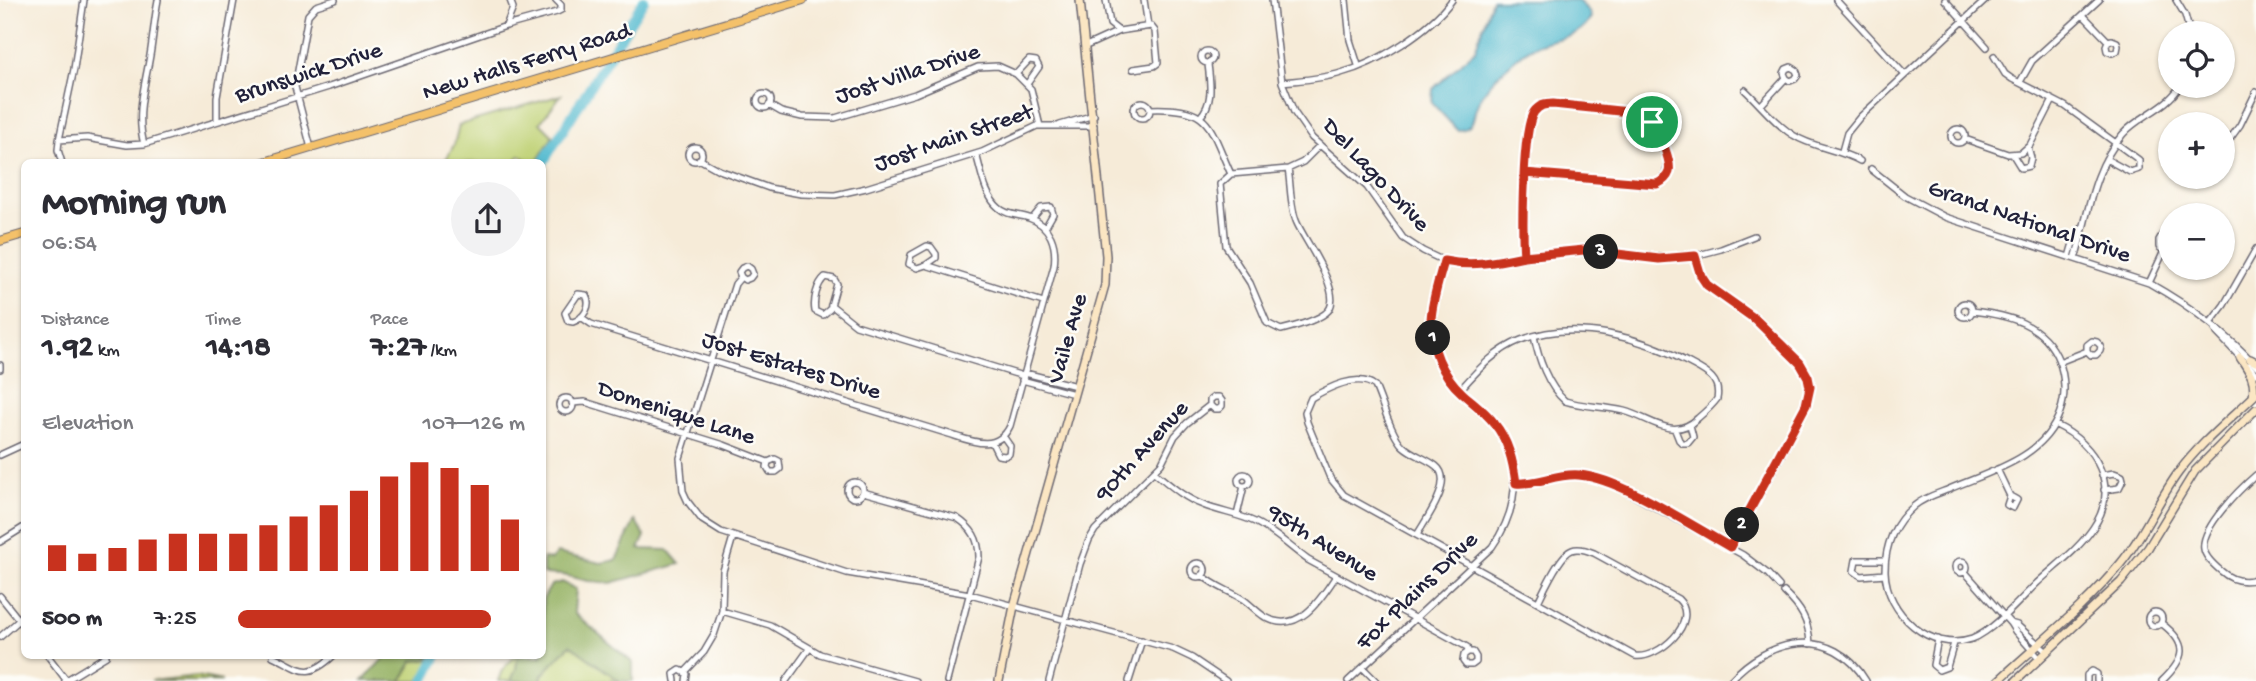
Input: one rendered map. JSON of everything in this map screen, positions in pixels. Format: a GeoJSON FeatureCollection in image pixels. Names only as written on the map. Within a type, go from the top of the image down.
{"type":"FeatureCollection","features":[{"type":"Feature","properties":{"kind":"main road","name":"New Halls Ferry Road"},"geometry":{"type":"LineString","coordinates":[[280,159],[803,0]]}},
{"type":"Feature","properties":{"kind":"main road","name":"Vaile Ave"},"geometry":{"type":"LineString","coordinates":[[999,681],[1014,606],[1105,285],[1106,256],[1095,126],[1080,0]]}},
{"type":"Feature","properties":{"kind":"main road"},"geometry":{"type":"LineString","coordinates":[[0,241],[21,235]]}},
{"type":"Feature","properties":{"kind":"main road"},"geometry":{"type":"LineString","coordinates":[[1998,681],[2121,564],[2139,540],[2166,491],[2198,447],[2255,395],[2253,375],[2240,357]]}},
{"type":"Feature","properties":{"kind":"main road"},"geometry":{"type":"LineString","coordinates":[[2016,681],[2121,582],[2148,548],[2195,471],[2256,409]]}},
{"type":"Feature","properties":{"kind":"street"},"geometry":{"type":"LineString","coordinates":[[61,159],[59,140],[74,69],[84,0]]}},
{"type":"Feature","properties":{"kind":"street"},"geometry":{"type":"LineString","coordinates":[[144,144],[141,134],[141,102],[158,0]]}},
{"type":"Feature","properties":{"kind":"street"},"geometry":{"type":"LineString","coordinates":[[216,121],[215,107],[234,0]]}},
{"type":"Feature","properties":{"kind":"street"},"geometry":{"type":"LineString","coordinates":[[310,148],[295,87],[308,15],[316,6],[335,0]]}},
{"type":"Feature","properties":{"kind":"street"},"geometry":{"type":"LineString","coordinates":[[506,26],[513,8],[510,0]]}},
{"type":"Feature","properties":{"kind":"street"},"geometry":{"type":"LineString","coordinates":[[1105,0],[1110,24],[1119,31]]}},
{"type":"Feature","properties":{"kind":"street"},"geometry":{"type":"LineString","coordinates":[[1144,0],[1148,26]]}},
{"type":"Feature","properties":{"kind":"street","name":"Del Lago Drive"},"geometry":{"type":"LineString","coordinates":[[1272,0],[1282,82],[1294,112],[1320,145],[1367,187],[1403,238],[1413,246],[1444,261],[1467,265],[1584,250],[1659,259],[1695,256],[1734,245],[1754,236]]}},
{"type":"Feature","properties":{"kind":"street"},"geometry":{"type":"LineString","coordinates":[[1346,0],[1350,40],[1358,65]]}},
{"type":"Feature","properties":{"kind":"street"},"geometry":{"type":"LineString","coordinates":[[1282,82],[1342,73],[1383,55],[1424,30],[1452,0]]}},
{"type":"Feature","properties":{"kind":"street"},"geometry":{"type":"LineString","coordinates":[[1836,0],[1903,74]]}},
{"type":"Feature","properties":{"kind":"street"},"geometry":{"type":"LineString","coordinates":[[1945,0],[1987,47]]}},
{"type":"Feature","properties":{"kind":"street"},"geometry":{"type":"LineString","coordinates":[[1842,152],[1847,133],[1853,124],[1903,74],[1986,0]]}},
{"type":"Feature","properties":{"kind":"street"},"geometry":{"type":"LineString","coordinates":[[2020,82],[2032,61],[2099,0]]}},
{"type":"Feature","properties":{"kind":"street"},"geometry":{"type":"LineString","coordinates":[[2176,0],[2187,21]]}},
{"type":"Feature","properties":{"kind":"street","name":"Brunswick Drive"},"geometry":{"type":"LineString","coordinates":[[59,140],[87,138],[127,145],[144,144],[329,87],[506,26],[557,12],[561,10],[559,3]]}},
{"type":"Feature","properties":{"kind":"street"},"geometry":{"type":"LineString","coordinates":[[2082,15],[2108,41]]}},
{"type":"Feature","properties":{"kind":"street"},"geometry":{"type":"LineString","coordinates":[[1086,46],[1119,31],[1151,26],[1155,32],[1158,63],[1133,69]]}},
{"type":"Feature","properties":{"kind":"street"},"geometry":{"type":"LineString","coordinates":[[1994,56],[2005,74],[2075,113],[2139,160],[2139,169],[2130,172],[2106,159]]}},
{"type":"Feature","properties":{"kind":"street","name":"Jost Villa Drive"},"geometry":{"type":"LineString","coordinates":[[1016,74],[1029,60],[1036,61],[1038,71],[1027,84]]}},
{"type":"Feature","properties":{"kind":"street"},"geometry":{"type":"LineString","coordinates":[[1200,117],[1211,94],[1209,64]]}},
{"type":"Feature","properties":{"kind":"street","name":"Jost Villa Drive"},"geometry":{"type":"LineString","coordinates":[[769,105],[781,112],[802,117],[835,118],[915,94],[978,67],[998,66],[1016,74],[1027,84],[1034,96],[1040,126]]}},
{"type":"Feature","properties":{"kind":"street"},"geometry":{"type":"LineString","coordinates":[[1760,105],[1786,78]]}},
{"type":"Feature","properties":{"kind":"street"},"geometry":{"type":"LineString","coordinates":[[1745,90],[1792,135],[1860,161]]}},
{"type":"Feature","properties":{"kind":"street"},"geometry":{"type":"LineString","coordinates":[[2235,132],[2256,92]]}},
{"type":"Feature","properties":{"kind":"street"},"geometry":{"type":"LineString","coordinates":[[2072,258],[2082,236],[2081,229],[2106,159],[2131,127],[2169,98]]}},
{"type":"Feature","properties":{"kind":"street"},"geometry":{"type":"LineString","coordinates":[[1965,139],[2013,155],[2021,153],[2028,147],[2053,100]]}},
{"type":"Feature","properties":{"kind":"street"},"geometry":{"type":"LineString","coordinates":[[1524,256],[1522,213],[1525,173],[1532,116],[1544,104],[1638,113],[1649,118],[1659,135],[1669,172],[1664,180],[1657,184],[1525,173]]}},
{"type":"Feature","properties":{"kind":"street"},"geometry":{"type":"LineString","coordinates":[[1150,109],[1180,109],[1200,117],[1210,129],[1231,174]]}},
{"type":"Feature","properties":{"kind":"street","name":"Jost Main Street"},"geometry":{"type":"LineString","coordinates":[[1060,125],[1094,115]]}},
{"type":"Feature","properties":{"kind":"street","name":"Jost Main Street"},"geometry":{"type":"LineString","coordinates":[[699,159],[719,170],[769,188],[824,195],[866,188],[976,154],[1040,126],[1095,126]]}},
{"type":"Feature","properties":{"kind":"street"},"geometry":{"type":"LineString","coordinates":[[1288,169],[1295,218],[1317,258],[1330,290],[1331,303],[1330,309],[1320,317],[1281,330],[1267,323],[1250,283],[1226,246],[1220,184],[1231,174],[1288,169],[1303,162],[1320,145]]}},
{"type":"Feature","properties":{"kind":"street"},"geometry":{"type":"LineString","coordinates":[[2013,155],[2017,165],[2025,168],[2031,162],[2028,147]]}},
{"type":"Feature","properties":{"kind":"street"},"geometry":{"type":"LineString","coordinates":[[976,154],[988,196],[995,204],[1002,211],[1032,219],[1045,228]]}},
{"type":"Feature","properties":{"kind":"street","name":"Grand National Drive"},"geometry":{"type":"LineString","coordinates":[[1871,169],[1894,188],[1931,211],[2149,283],[2221,329],[2254,362]]}},
{"type":"Feature","properties":{"kind":"street","name":"Jost Estates Drive"},"geometry":{"type":"LineString","coordinates":[[581,317],[591,324],[969,440],[992,443],[998,455],[1005,456],[1009,454],[1010,446],[1003,436],[1010,426],[1055,258],[1055,247],[1045,228],[1053,214],[1051,207],[1041,208],[1032,219]]}},
{"type":"Feature","properties":{"kind":"street"},"geometry":{"type":"LineString","coordinates":[[926,265],[936,258],[932,247],[916,252],[909,259],[912,267],[926,265],[1043,302]]}},
{"type":"Feature","properties":{"kind":"street"},"geometry":{"type":"LineString","coordinates":[[2213,324],[2256,249]]}},
{"type":"Feature","properties":{"kind":"street"},"geometry":{"type":"LineString","coordinates":[[1695,256],[1701,276],[1707,285],[1755,319],[1800,363],[1810,387],[1801,418],[1730,547]]}},
{"type":"Feature","properties":{"kind":"street","name":"Fox Plains Drive"},"geometry":{"type":"LineString","coordinates":[[1348,681],[1492,547],[1513,504],[1516,483],[1509,450],[1501,433],[1487,415],[1459,391],[1443,368],[1432,334],[1434,296],[1444,261]]}},
{"type":"Feature","properties":{"kind":"street"},"geometry":{"type":"LineString","coordinates":[[2149,283],[2158,267]]}},
{"type":"Feature","properties":{"kind":"street"},"geometry":{"type":"LineString","coordinates":[[741,277],[734,284],[682,449],[680,468],[683,491],[702,520],[733,537],[856,575],[970,594],[1142,640],[1183,653],[1226,681]]}},
{"type":"Feature","properties":{"kind":"street"},"geometry":{"type":"LineString","coordinates":[[825,277],[834,279],[837,284],[831,305],[823,315],[815,311],[820,283],[825,277]]}},
{"type":"Feature","properties":{"kind":"street"},"geometry":{"type":"LineString","coordinates":[[582,294],[589,301],[581,317],[573,322],[568,321],[565,313],[575,297],[582,294]]}},
{"type":"Feature","properties":{"kind":"street"},"geometry":{"type":"LineString","coordinates":[[831,305],[856,325],[1075,390]]}},
{"type":"Feature","properties":{"kind":"street"},"geometry":{"type":"LineString","coordinates":[[1972,311],[2001,314],[2024,323],[2043,337],[2059,362],[2064,396],[2056,425],[2040,446],[1997,469],[1934,495],[1913,507],[1900,520],[1890,537],[1885,574],[1889,594],[1902,615],[1922,633],[1954,643],[1976,638],[2088,535],[2098,518],[2104,490],[2102,475],[2089,447],[2071,432],[2056,425]]}},
{"type":"Feature","properties":{"kind":"street","name":"Grand National Drive"},"geometry":{"type":"LineString","coordinates":[[2213,324],[2217,333],[2256,374]]}},
{"type":"Feature","properties":{"kind":"street"},"geometry":{"type":"LineString","coordinates":[[1459,391],[1498,352],[1520,340],[1534,336],[1583,332],[1636,340],[1669,353],[1710,375],[1718,393],[1714,403],[1690,425],[1675,430],[1660,427],[1621,410],[1565,401],[1553,385],[1539,357],[1534,336]]}},
{"type":"Feature","properties":{"kind":"street"},"geometry":{"type":"LineString","coordinates":[[2059,362],[2087,351]]}},
{"type":"Feature","properties":{"kind":"street"},"geometry":{"type":"LineString","coordinates":[[1417,535],[1441,491],[1443,475],[1439,468],[1418,457],[1398,441],[1375,386],[1364,380],[1341,385],[1311,398],[1305,412],[1307,422],[1330,478],[1339,491],[1417,535],[1472,566],[1635,656],[1642,657],[1657,651],[1682,627],[1686,616],[1685,608],[1678,599],[1594,553],[1580,549],[1570,550],[1562,558],[1538,602]]}},
{"type":"Feature","properties":{"kind":"street","name":"Domenique Lane"},"geometry":{"type":"LineString","coordinates":[[572,403],[585,402],[687,433],[768,462]]}},
{"type":"Feature","properties":{"kind":"street","name":"90th Avenue"},"geometry":{"type":"LineString","coordinates":[[1049,681],[1089,540],[1095,530],[1161,464],[1175,436],[1210,405]]}},
{"type":"Feature","properties":{"kind":"street"},"geometry":{"type":"LineString","coordinates":[[1675,430],[1682,443],[1688,443],[1693,437],[1690,425]]}},
{"type":"Feature","properties":{"kind":"street"},"geometry":{"type":"LineString","coordinates":[[992,443],[1003,436]]}},
{"type":"Feature","properties":{"kind":"street"},"geometry":{"type":"LineString","coordinates":[[0,455],[21,445]]}},
{"type":"Feature","properties":{"kind":"street"},"geometry":{"type":"LineString","coordinates":[[1997,469],[2010,496]]}},
{"type":"Feature","properties":{"kind":"street","name":"95th Avenue"},"geometry":{"type":"LineString","coordinates":[[1154,472],[1192,500],[1237,515],[1273,532],[1308,560],[1467,647],[1468,652]]}},
{"type":"Feature","properties":{"kind":"street"},"geometry":{"type":"LineString","coordinates":[[2102,475],[2118,474],[2123,480],[2119,488],[2104,490]]}},
{"type":"Feature","properties":{"kind":"street"},"geometry":{"type":"LineString","coordinates":[[1516,483],[1532,483],[1565,475],[1600,479],[1730,547],[1756,564],[1779,586]]}},
{"type":"Feature","properties":{"kind":"street"},"geometry":{"type":"LineString","coordinates":[[2256,475],[2224,507],[2205,538],[2204,547],[2205,553],[2228,576],[2246,581],[2256,579]]}},
{"type":"Feature","properties":{"kind":"street"},"geometry":{"type":"LineString","coordinates":[[1237,515],[1244,486]]}},
{"type":"Feature","properties":{"kind":"street"},"geometry":{"type":"LineString","coordinates":[[863,492],[944,514],[967,524],[973,532],[979,548],[947,681]]}},
{"type":"Feature","properties":{"kind":"street"},"geometry":{"type":"LineString","coordinates":[[0,542],[21,529]]}},
{"type":"Feature","properties":{"kind":"street"},"geometry":{"type":"LineString","coordinates":[[686,681],[685,672],[710,644],[722,611],[723,571],[733,537]]}},
{"type":"Feature","properties":{"kind":"street"},"geometry":{"type":"LineString","coordinates":[[1885,560],[1856,560],[1853,565],[1854,571],[1861,576],[1885,574]]}},
{"type":"Feature","properties":{"kind":"street"},"geometry":{"type":"LineString","coordinates":[[1965,572],[2015,631],[2035,647],[2047,652]]}},
{"type":"Feature","properties":{"kind":"street"},"geometry":{"type":"LineString","coordinates":[[1202,575],[1209,582],[1233,593],[1266,618],[1283,622],[1300,618],[1309,612],[1336,576]]}},
{"type":"Feature","properties":{"kind":"street"},"geometry":{"type":"LineString","coordinates":[[1784,592],[1802,611],[1809,627],[1810,644]]}},
{"type":"Feature","properties":{"kind":"street"},"geometry":{"type":"LineString","coordinates":[[0,596],[21,617]]}},
{"type":"Feature","properties":{"kind":"street"},"geometry":{"type":"LineString","coordinates":[[722,611],[770,625],[820,654],[915,681]]}},
{"type":"Feature","properties":{"kind":"street"},"geometry":{"type":"LineString","coordinates":[[0,638],[21,619]]}},
{"type":"Feature","properties":{"kind":"street"},"geometry":{"type":"LineString","coordinates":[[2161,623],[2176,635],[2181,648],[2178,666],[2162,681]]}},
{"type":"Feature","properties":{"kind":"street"},"geometry":{"type":"LineString","coordinates":[[1938,639],[1933,665],[1939,670],[1947,667],[1954,643]]}},
{"type":"Feature","properties":{"kind":"street"},"geometry":{"type":"LineString","coordinates":[[1129,681],[1142,640]]}},
{"type":"Feature","properties":{"kind":"street"},"geometry":{"type":"LineString","coordinates":[[1730,681],[1761,653],[1793,643],[1810,644],[1841,655],[1866,681]]}},
{"type":"Feature","properties":{"kind":"street"},"geometry":{"type":"LineString","coordinates":[[2035,647],[2040,659]]}},
{"type":"Feature","properties":{"kind":"street"},"geometry":{"type":"LineString","coordinates":[[786,681],[809,649]]}},
{"type":"Feature","properties":{"kind":"street"},"geometry":{"type":"LineString","coordinates":[[50,659],[66,681],[101,659]]}},
{"type":"Feature","properties":{"kind":"street"},"geometry":{"type":"LineString","coordinates":[[279,659],[299,670],[312,672],[330,659]]}},
{"type":"Feature","properties":{"kind":"street"},"geometry":{"type":"LineString","coordinates":[[1363,668],[1376,681]]}},
{"type":"Feature","properties":{"kind":"street"},"geometry":{"type":"LineString","coordinates":[[2087,681],[2087,675],[2092,671],[2098,676],[2097,681]]}},
{"type":"Feature","properties":{"kind":"street"},"geometry":{"type":"LineString","coordinates":[[675,681],[675,672],[685,672]]}},
{"type":"Feature","properties":{"kind":"green space"},"geometry":{"type":"Polygon","coordinates":[[[561,95],[540,123],[553,136],[539,159],[526,159],[520,155],[517,159],[446,159],[454,145],[459,125],[561,95]]]}},
{"type":"Feature","properties":{"kind":"green space"},"geometry":{"type":"Polygon","coordinates":[[[635,520],[645,536],[639,549],[668,550],[680,564],[611,583],[546,574],[546,559],[551,560],[557,553],[601,563],[616,560],[635,520]]]}},
{"type":"Feature","properties":{"kind":"green space"},"geometry":{"type":"Polygon","coordinates":[[[562,582],[576,589],[574,613],[633,663],[633,681],[620,681],[570,645],[542,675],[541,681],[511,681],[518,659],[546,659],[546,594],[551,585],[562,582]]]}},
{"type":"Feature","properties":{"kind":"green space"},"geometry":{"type":"Polygon","coordinates":[[[570,645],[620,681],[541,681],[542,675],[570,645]]]}},
{"type":"Feature","properties":{"kind":"green space"},"geometry":{"type":"Polygon","coordinates":[[[383,659],[429,659],[413,661],[401,681],[362,681],[383,659]]]}},
{"type":"Feature","properties":{"kind":"green space"},"geometry":{"type":"Polygon","coordinates":[[[433,659],[419,681],[401,681],[413,661],[433,659]]]}},
{"type":"Feature","properties":{"kind":"green space"},"geometry":{"type":"Polygon","coordinates":[[[512,659],[518,659],[511,681],[498,681],[502,670],[512,659]]]}},
{"type":"Feature","properties":{"kind":"green space"},"geometry":{"type":"Polygon","coordinates":[[[197,676],[222,681],[151,681],[197,676]]]}},
{"type":"Feature","properties":{"kind":"water"},"geometry":{"type":"Polygon","coordinates":[[[1492,0],[1577,0],[1588,10],[1591,17],[1574,34],[1535,46],[1515,60],[1485,90],[1470,126],[1457,130],[1432,103],[1433,89],[1475,50],[1492,0]]]}},
{"type":"Feature","properties":{"kind":"waterway"},"geometry":{"type":"LineString","coordinates":[[545,159],[644,0]]}},
{"type":"Feature","properties":{"kind":"waterway"},"geometry":{"type":"LineString","coordinates":[[424,681],[435,659]]}},
{"type":"Feature","properties":{"kind":"route"},"geometry":{"type":"LineString","coordinates":[[1652,122],[1645,115],[1638,113],[1553,104],[1544,104],[1537,109],[1530,122],[1523,199],[1524,256],[1487,264],[1467,265],[1444,261],[1434,296],[1431,321],[1434,346],[1443,368],[1459,391],[1487,415],[1501,433],[1514,466],[1516,483],[1532,483],[1565,475],[1608,481],[1730,547],[1806,405],[1810,387],[1800,363],[1755,319],[1707,285],[1701,276],[1695,256],[1659,259],[1584,250],[1524,256],[1522,213],[1523,199],[1525,173],[1649,185],[1657,184],[1664,180],[1669,172],[1659,135],[1652,122]]}}]}
